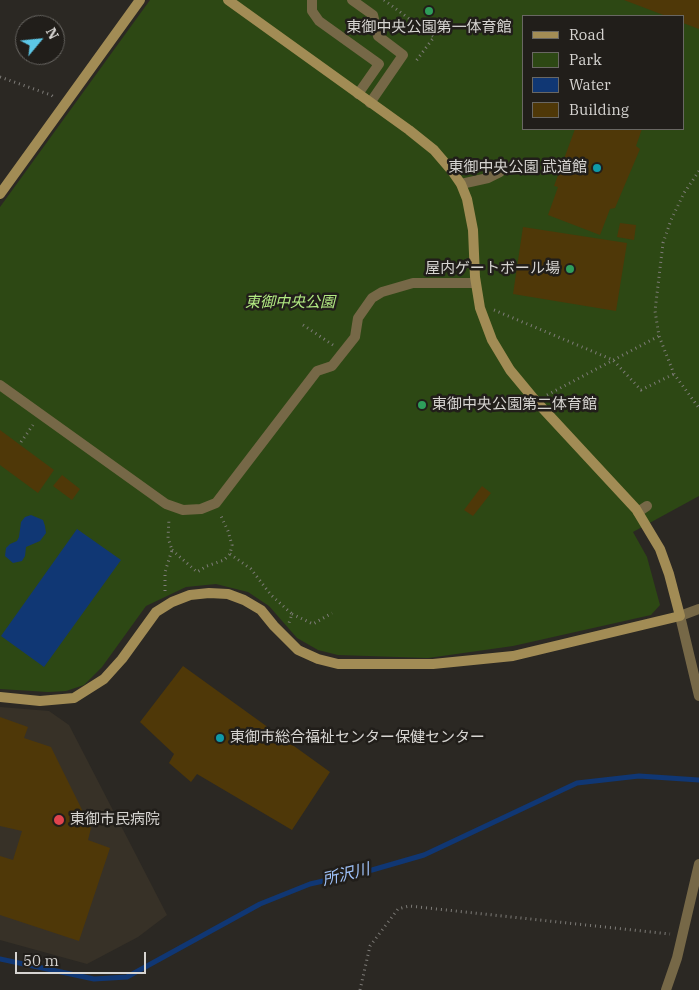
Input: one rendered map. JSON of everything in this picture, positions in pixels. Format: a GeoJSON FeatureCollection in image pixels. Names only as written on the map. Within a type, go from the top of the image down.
{"type":"FeatureCollection","features":[{"type":"Feature","properties":{"kind":"street"},"geometry":{"type":"LineString","coordinates":[[0,194],[140,0]]}},
{"type":"Feature","properties":{"kind":"street"},"geometry":{"type":"LineString","coordinates":[[228,0],[434,150],[461,184],[467,199],[473,230],[476,283],[480,308],[492,340],[510,370],[536,401],[643,509],[669,574],[699,696]]}},
{"type":"Feature","properties":{"kind":"street"},"geometry":{"type":"LineString","coordinates":[[312,0],[312,11],[319,21],[379,64],[358,94]]}},
{"type":"Feature","properties":{"kind":"street"},"geometry":{"type":"LineString","coordinates":[[352,0],[373,15],[378,36],[403,55],[370,103]]}},
{"type":"Feature","properties":{"kind":"street"},"geometry":{"type":"LineString","coordinates":[[461,184],[488,178],[500,172]]}},
{"type":"Feature","properties":{"kind":"street"},"geometry":{"type":"LineString","coordinates":[[0,385],[166,504],[183,510],[201,509],[216,503],[317,371],[332,366],[355,337],[358,318],[372,298],[382,292],[412,283],[476,283]]}},
{"type":"Feature","properties":{"kind":"street"},"geometry":{"type":"LineString","coordinates":[[0,697],[40,701],[74,698],[104,679],[122,659],[156,612],[172,602],[190,595],[228,594],[244,600],[260,610],[298,650],[318,659],[338,664],[434,664],[514,656],[680,616],[699,609]]}},
{"type":"Feature","properties":{"kind":"street"},"geometry":{"type":"LineString","coordinates":[[666,990],[678,958],[699,864]]}},
{"type":"Feature","properties":{"kind":"path"},"geometry":{"type":"LineString","coordinates":[[0,77],[51,95],[64,104]]}},
{"type":"Feature","properties":{"kind":"path"},"geometry":{"type":"LineString","coordinates":[[699,172],[684,193],[671,220],[663,243],[654,311],[659,336],[674,374],[699,408]]}},
{"type":"Feature","properties":{"kind":"path"},"geometry":{"type":"LineString","coordinates":[[489,308],[614,360],[641,390],[674,374]]}},
{"type":"Feature","properties":{"kind":"path"},"geometry":{"type":"LineString","coordinates":[[303,325],[331,344]]}},
{"type":"Feature","properties":{"kind":"path"},"geometry":{"type":"LineString","coordinates":[[536,401],[659,336]]}},
{"type":"Feature","properties":{"kind":"path"},"geometry":{"type":"LineString","coordinates":[[21,442],[33,424]]}},
{"type":"Feature","properties":{"kind":"path"},"geometry":{"type":"LineString","coordinates":[[173,506],[168,521],[168,538],[172,550],[197,572],[224,560],[230,554],[232,545],[216,503]]}},
{"type":"Feature","properties":{"kind":"path"},"geometry":{"type":"LineString","coordinates":[[165,597],[165,572],[172,550]]}},
{"type":"Feature","properties":{"kind":"path"},"geometry":{"type":"LineString","coordinates":[[230,554],[251,569],[271,595],[292,614],[313,624],[332,613]]}},
{"type":"Feature","properties":{"kind":"path"},"geometry":{"type":"LineString","coordinates":[[287,627],[292,614]]}},
{"type":"Feature","properties":{"kind":"path"},"geometry":{"type":"LineString","coordinates":[[360,990],[370,946],[398,909],[409,906],[683,936]]}},
{"type":"Feature","properties":{"kind":"shaded area","name":"東御市民病院"},"geometry":{"type":"Polygon","coordinates":[[[0,707],[49,711],[69,725],[167,915],[138,937],[87,964],[0,940],[0,707]]]}},
{"type":"Feature","properties":{"kind":"green space","name":"東御中央公園"},"geometry":{"type":"Polygon","coordinates":[[[150,0],[699,0],[699,496],[633,532],[647,557],[660,605],[651,615],[513,646],[428,658],[338,655],[318,650],[297,638],[269,606],[248,592],[216,584],[186,587],[146,606],[102,667],[84,685],[66,691],[48,692],[0,689],[0,207],[150,0]]]}},
{"type":"Feature","properties":{"kind":"water"},"geometry":{"type":"Polygon","coordinates":[[[31,515],[43,520],[46,533],[40,541],[26,547],[25,556],[22,561],[13,563],[5,556],[6,548],[17,541],[21,522],[25,517],[31,515]]]}},
{"type":"Feature","properties":{"kind":"water"},"geometry":{"type":"Polygon","coordinates":[[[77,529],[121,560],[44,667],[1,636],[77,529]]]}},
{"type":"Feature","properties":{"kind":"building"},"geometry":{"type":"Polygon","coordinates":[[[624,0],[699,0],[699,29],[684,23],[684,15],[663,15],[624,0]]]}},
{"type":"Feature","properties":{"kind":"building","name":"東御中央公園 武道館"},"geometry":{"type":"Polygon","coordinates":[[[575,130],[642,130],[636,146],[640,149],[615,208],[610,209],[600,235],[548,215],[558,187],[554,186],[575,130]]]}},
{"type":"Feature","properties":{"kind":"building"},"geometry":{"type":"Polygon","coordinates":[[[620,223],[636,225],[634,240],[617,237],[620,223]]]}},
{"type":"Feature","properties":{"kind":"building","name":"屋内ゲートボール場"},"geometry":{"type":"Polygon","coordinates":[[[523,227],[627,243],[616,311],[513,294],[523,227]]]}},
{"type":"Feature","properties":{"kind":"building"},"geometry":{"type":"Polygon","coordinates":[[[0,430],[54,470],[38,493],[0,465],[0,430]]]}},
{"type":"Feature","properties":{"kind":"building"},"geometry":{"type":"Polygon","coordinates":[[[62,475],[80,489],[72,500],[53,486],[62,475]]]}},
{"type":"Feature","properties":{"kind":"building"},"geometry":{"type":"Polygon","coordinates":[[[482,486],[491,493],[473,516],[464,510],[482,486]]]}},
{"type":"Feature","properties":{"kind":"building","name":"東御市総合福祉センター保健センター"},"geometry":{"type":"Polygon","coordinates":[[[183,666],[330,772],[292,830],[197,774],[191,782],[169,763],[174,754],[140,722],[183,666]]]}},
{"type":"Feature","properties":{"kind":"building","name":"東御市民病院"},"geometry":{"type":"Polygon","coordinates":[[[0,717],[28,727],[24,738],[51,747],[91,828],[88,840],[110,848],[79,941],[0,915],[0,856],[13,860],[22,831],[0,826],[0,717]]]}},
{"type":"Feature","properties":{"kind":"waterway","name":"所沢川"},"geometry":{"type":"LineString","coordinates":[[0,959],[94,979],[127,977],[260,904],[310,884],[372,870],[424,855],[577,783],[639,776],[699,780]]}},
{"type":"Feature","properties":{"kind":"place","name":"東御中央公園第一体育館"},"geometry":{"type":"Point","coordinates":[429,11]}},
{"type":"Feature","properties":{"kind":"place","name":"東御中央公園 武道館"},"geometry":{"type":"Point","coordinates":[597,168]}},
{"type":"Feature","properties":{"kind":"place","name":"屋内ゲートボール場"},"geometry":{"type":"Point","coordinates":[570,269]}},
{"type":"Feature","properties":{"kind":"place","name":"東御中央公園第二体育館"},"geometry":{"type":"Point","coordinates":[422,405]}},
{"type":"Feature","properties":{"kind":"place","name":"東御市総合福祉センター保健センター"},"geometry":{"type":"Point","coordinates":[220,738]}},
{"type":"Feature","properties":{"kind":"place","name":"東御市民病院"},"geometry":{"type":"Point","coordinates":[59,820]}}]}
